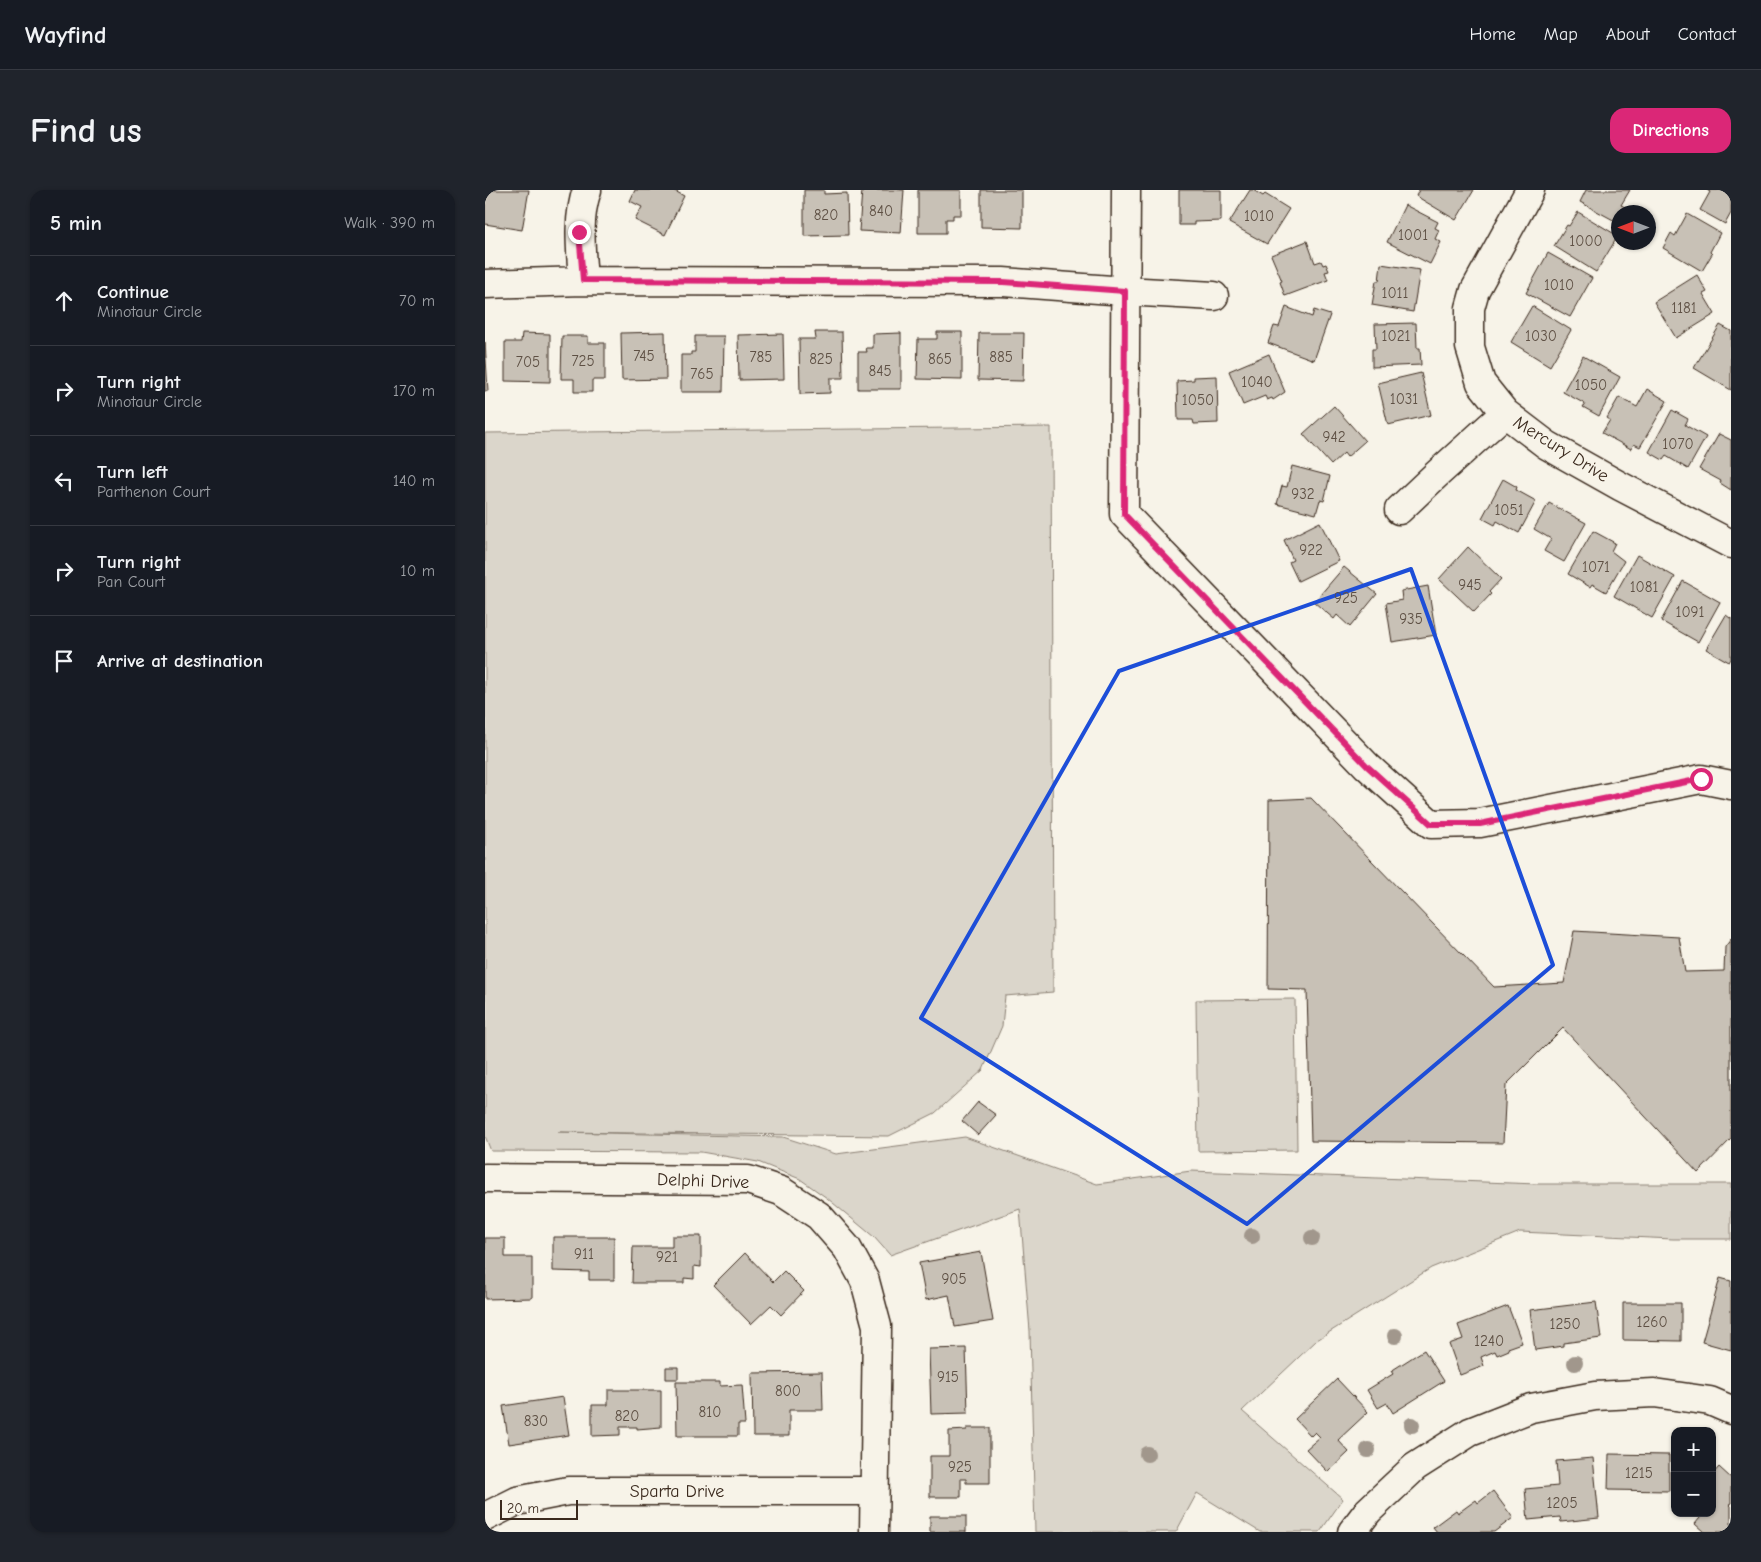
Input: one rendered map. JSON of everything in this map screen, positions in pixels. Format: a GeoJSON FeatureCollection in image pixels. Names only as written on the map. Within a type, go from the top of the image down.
{"type":"FeatureCollection","features":[{"type":"Feature","properties":{"kind":"street"},"geometry":{"type":"LineString","coordinates":[[583,280],[579,232],[587,190]]}},
{"type":"Feature","properties":{"kind":"street"},"geometry":{"type":"LineString","coordinates":[[1126,190],[1124,514],[1367,766],[1431,824],[1480,824],[1701,779],[1731,785]]}},
{"type":"Feature","properties":{"kind":"street","name":"Mercury Drive"},"geometry":{"type":"LineString","coordinates":[[1531,190],[1475,290],[1470,308],[1470,347],[1481,383],[1505,413],[1547,445],[1620,486],[1731,544]]}},
{"type":"Feature","properties":{"kind":"street"},"geometry":{"type":"LineString","coordinates":[[485,284],[583,280],[1003,282],[1214,296]]}},
{"type":"Feature","properties":{"kind":"street"},"geometry":{"type":"LineString","coordinates":[[1399,510],[1505,413]]}},
{"type":"Feature","properties":{"kind":"street","name":"Delphi Drive"},"geometry":{"type":"LineString","coordinates":[[485,1178],[748,1180],[781,1191],[819,1216],[847,1248],[865,1281],[877,1326],[873,1491],[874,1532]]}},
{"type":"Feature","properties":{"kind":"street"},"geometry":{"type":"LineString","coordinates":[[1352,1532],[1368,1511],[1415,1467],[1470,1432],[1531,1408],[1595,1396],[1653,1393],[1710,1401],[1731,1410]]}},
{"type":"Feature","properties":{"kind":"street","name":"Sparta Drive"},"geometry":{"type":"LineString","coordinates":[[485,1517],[517,1501],[568,1491],[873,1491]]}},
{"type":"Feature","properties":{"kind":"highlighted area"},"geometry":{"type":"Polygon","coordinates":[[[1411,569],[1553,965],[1247,1224],[921,1018],[1119,671],[1411,569]]]}},
{"type":"Feature","properties":{"kind":"shaded area"},"geometry":{"type":"Polygon","coordinates":[[[1051,427],[1053,992],[1005,996],[1002,1026],[983,1070],[935,1113],[889,1136],[558,1132],[783,1137],[836,1154],[965,1137],[1097,1184],[1191,1171],[1537,1184],[1731,1184],[1731,1239],[1673,1239],[1520,1232],[1431,1268],[1317,1340],[1242,1411],[1343,1499],[1320,1532],[1260,1532],[1197,1493],[1176,1532],[1035,1532],[1030,1331],[1020,1209],[890,1255],[874,1237],[827,1198],[800,1179],[758,1162],[701,1152],[491,1151],[485,1136],[485,433],[1051,427]]]}},
{"type":"Feature","properties":{"kind":"shaded area"},"geometry":{"type":"Polygon","coordinates":[[[1295,999],[1297,1150],[1198,1151],[1196,1000],[1295,999]]]}},
{"type":"Feature","properties":{"kind":"building"},"geometry":{"type":"Polygon","coordinates":[[[487,190],[529,190],[522,230],[485,224],[487,190]]]}},
{"type":"Feature","properties":{"kind":"building"},"geometry":{"type":"Polygon","coordinates":[[[635,190],[673,190],[684,196],[665,235],[635,220],[642,207],[630,201],[635,190]]]}},
{"type":"Feature","properties":{"kind":"building"},"geometry":{"type":"Polygon","coordinates":[[[804,190],[824,190],[824,194],[847,193],[848,235],[804,236],[804,190]]]}},
{"type":"Feature","properties":{"kind":"building"},"geometry":{"type":"Polygon","coordinates":[[[862,190],[904,190],[901,233],[859,231],[862,190]]]}},
{"type":"Feature","properties":{"kind":"building"},"geometry":{"type":"Polygon","coordinates":[[[918,190],[961,190],[961,215],[953,215],[953,219],[946,219],[946,233],[918,233],[918,190]]]}},
{"type":"Feature","properties":{"kind":"building"},"geometry":{"type":"Polygon","coordinates":[[[981,190],[1022,190],[1022,228],[981,227],[981,190]]]}},
{"type":"Feature","properties":{"kind":"building"},"geometry":{"type":"Polygon","coordinates":[[[1179,190],[1221,190],[1221,221],[1194,222],[1194,225],[1179,225],[1179,190]]]}},
{"type":"Feature","properties":{"kind":"building"},"geometry":{"type":"Polygon","coordinates":[[[1250,190],[1263,196],[1265,194],[1289,209],[1267,244],[1229,223],[1250,190]]]}},
{"type":"Feature","properties":{"kind":"building"},"geometry":{"type":"Polygon","coordinates":[[[1419,190],[1474,190],[1456,220],[1416,196],[1419,190]]]}},
{"type":"Feature","properties":{"kind":"building"},"geometry":{"type":"Polygon","coordinates":[[[1586,190],[1630,190],[1621,205],[1611,205],[1611,219],[1580,202],[1586,190]]]}},
{"type":"Feature","properties":{"kind":"building"},"geometry":{"type":"Polygon","coordinates":[[[1707,190],[1731,190],[1731,213],[1725,224],[1700,210],[1710,192],[1707,190]]]}},
{"type":"Feature","properties":{"kind":"building"},"geometry":{"type":"Polygon","coordinates":[[[1405,205],[1438,222],[1435,228],[1439,230],[1435,239],[1441,242],[1430,264],[1387,242],[1405,205]]]}},
{"type":"Feature","properties":{"kind":"building"},"geometry":{"type":"Polygon","coordinates":[[[1578,212],[1611,232],[1611,247],[1596,272],[1554,246],[1567,225],[1569,226],[1578,212]]]}},
{"type":"Feature","properties":{"kind":"building"},"geometry":{"type":"Polygon","coordinates":[[[1687,214],[1720,233],[1710,252],[1712,254],[1702,271],[1663,248],[1671,233],[1675,236],[1687,214]]]}},
{"type":"Feature","properties":{"kind":"building"},"geometry":{"type":"Polygon","coordinates":[[[1307,241],[1315,263],[1321,261],[1323,265],[1326,264],[1329,271],[1325,272],[1328,280],[1285,296],[1280,282],[1282,281],[1271,255],[1307,241]]]}},
{"type":"Feature","properties":{"kind":"building"},"geometry":{"type":"Polygon","coordinates":[[[1548,253],[1592,278],[1570,317],[1526,293],[1548,253]]]}},
{"type":"Feature","properties":{"kind":"building"},"geometry":{"type":"Polygon","coordinates":[[[1381,264],[1420,270],[1413,312],[1372,305],[1376,281],[1379,281],[1381,264]]]}},
{"type":"Feature","properties":{"kind":"building"},"geometry":{"type":"Polygon","coordinates":[[[1697,275],[1707,292],[1703,294],[1715,314],[1676,338],[1654,302],[1697,275]]]}},
{"type":"Feature","properties":{"kind":"building"},"geometry":{"type":"Polygon","coordinates":[[[1532,306],[1571,330],[1550,366],[1511,342],[1532,306]]]}},
{"type":"Feature","properties":{"kind":"building"},"geometry":{"type":"Polygon","coordinates":[[[1286,307],[1312,317],[1314,310],[1330,315],[1314,360],[1268,343],[1274,326],[1279,327],[1286,307]]]}},
{"type":"Feature","properties":{"kind":"building"},"geometry":{"type":"Polygon","coordinates":[[[1416,323],[1417,348],[1420,348],[1421,365],[1372,367],[1372,349],[1376,349],[1375,324],[1416,323]]]}},
{"type":"Feature","properties":{"kind":"building"},"geometry":{"type":"Polygon","coordinates":[[[1720,325],[1731,331],[1731,390],[1694,368],[1720,325]]]}},
{"type":"Feature","properties":{"kind":"building"},"geometry":{"type":"Polygon","coordinates":[[[665,332],[666,379],[622,380],[621,333],[665,332]]]}},
{"type":"Feature","properties":{"kind":"building"},"geometry":{"type":"Polygon","coordinates":[[[815,332],[842,332],[843,378],[830,378],[830,393],[800,394],[799,339],[816,339],[815,332]]]}},
{"type":"Feature","properties":{"kind":"building"},"geometry":{"type":"Polygon","coordinates":[[[937,332],[962,332],[962,380],[917,379],[918,339],[937,339],[937,332]]]}},
{"type":"Feature","properties":{"kind":"building"},"geometry":{"type":"Polygon","coordinates":[[[522,333],[550,334],[550,382],[505,381],[505,342],[521,342],[522,333]]]}},
{"type":"Feature","properties":{"kind":"building"},"geometry":{"type":"Polygon","coordinates":[[[901,333],[901,389],[858,389],[858,352],[867,352],[866,348],[873,348],[873,334],[901,333]]]}},
{"type":"Feature","properties":{"kind":"building"},"geometry":{"type":"Polygon","coordinates":[[[979,333],[1024,333],[1023,381],[978,380],[979,333]]]}},
{"type":"Feature","properties":{"kind":"building"},"geometry":{"type":"Polygon","coordinates":[[[783,334],[784,379],[739,380],[738,335],[783,334]]]}},
{"type":"Feature","properties":{"kind":"building"},"geometry":{"type":"Polygon","coordinates":[[[562,336],[588,336],[588,343],[605,343],[605,380],[592,380],[592,392],[574,392],[574,379],[561,379],[562,336]]]}},
{"type":"Feature","properties":{"kind":"building"},"geometry":{"type":"Polygon","coordinates":[[[695,336],[724,336],[723,392],[681,392],[681,355],[691,355],[691,352],[695,352],[695,336]]]}},
{"type":"Feature","properties":{"kind":"building"},"geometry":{"type":"Polygon","coordinates":[[[485,342],[488,391],[485,391],[485,342]]]}},
{"type":"Feature","properties":{"kind":"building"},"geometry":{"type":"Polygon","coordinates":[[[1269,354],[1285,392],[1273,400],[1272,398],[1267,400],[1265,396],[1243,405],[1229,371],[1269,354]]]}},
{"type":"Feature","properties":{"kind":"building"},"geometry":{"type":"Polygon","coordinates":[[[1583,356],[1620,377],[1599,416],[1583,407],[1585,404],[1563,392],[1583,356]]]}},
{"type":"Feature","properties":{"kind":"building"},"geometry":{"type":"Polygon","coordinates":[[[1421,373],[1431,415],[1388,425],[1378,383],[1421,373]]]}},
{"type":"Feature","properties":{"kind":"building"},"geometry":{"type":"Polygon","coordinates":[[[1217,376],[1218,423],[1194,424],[1193,420],[1178,420],[1177,381],[1194,380],[1194,377],[1217,376]]]}},
{"type":"Feature","properties":{"kind":"building"},"geometry":{"type":"Polygon","coordinates":[[[1647,389],[1667,401],[1640,447],[1634,444],[1631,449],[1602,433],[1610,420],[1607,418],[1619,397],[1637,407],[1647,389]]]}},
{"type":"Feature","properties":{"kind":"building"},"geometry":{"type":"Polygon","coordinates":[[[1334,406],[1365,441],[1347,457],[1344,453],[1331,465],[1303,434],[1334,406]]]}},
{"type":"Feature","properties":{"kind":"building"},"geometry":{"type":"Polygon","coordinates":[[[1672,410],[1688,419],[1685,425],[1706,437],[1688,469],[1666,456],[1663,460],[1649,452],[1672,410]]]}},
{"type":"Feature","properties":{"kind":"building"},"geometry":{"type":"Polygon","coordinates":[[[1719,434],[1731,440],[1731,490],[1720,483],[1721,481],[1699,469],[1719,434]]]}},
{"type":"Feature","properties":{"kind":"building"},"geometry":{"type":"Polygon","coordinates":[[[1292,466],[1330,476],[1324,501],[1320,500],[1316,514],[1277,504],[1282,486],[1287,487],[1292,466]]]}},
{"type":"Feature","properties":{"kind":"building"},"geometry":{"type":"Polygon","coordinates":[[[1503,479],[1517,487],[1516,490],[1536,501],[1519,533],[1497,521],[1495,525],[1482,518],[1503,479]]]}},
{"type":"Feature","properties":{"kind":"building"},"geometry":{"type":"Polygon","coordinates":[[[1549,503],[1586,523],[1564,562],[1544,551],[1551,539],[1534,529],[1549,503]]]}},
{"type":"Feature","properties":{"kind":"building"},"geometry":{"type":"Polygon","coordinates":[[[1320,522],[1339,561],[1298,581],[1289,562],[1293,560],[1284,540],[1320,522]]]}},
{"type":"Feature","properties":{"kind":"building"},"geometry":{"type":"Polygon","coordinates":[[[1593,531],[1615,543],[1611,551],[1624,561],[1606,592],[1592,584],[1590,587],[1568,574],[1593,531]]]}},
{"type":"Feature","properties":{"kind":"building"},"geometry":{"type":"Polygon","coordinates":[[[1468,547],[1501,579],[1489,592],[1491,594],[1474,612],[1439,579],[1468,547]]]}},
{"type":"Feature","properties":{"kind":"building"},"geometry":{"type":"Polygon","coordinates":[[[1637,555],[1675,577],[1652,618],[1614,596],[1637,555]]]}},
{"type":"Feature","properties":{"kind":"building"},"geometry":{"type":"Polygon","coordinates":[[[1344,567],[1377,594],[1350,627],[1337,615],[1334,619],[1314,602],[1344,567]]]}},
{"type":"Feature","properties":{"kind":"building"},"geometry":{"type":"Polygon","coordinates":[[[1683,581],[1720,602],[1698,642],[1661,621],[1683,581]]]}},
{"type":"Feature","properties":{"kind":"building"},"geometry":{"type":"Polygon","coordinates":[[[1428,586],[1436,635],[1392,642],[1386,603],[1402,600],[1401,591],[1428,586]]]}},
{"type":"Feature","properties":{"kind":"building"},"geometry":{"type":"Polygon","coordinates":[[[1726,615],[1731,617],[1731,659],[1729,662],[1706,649],[1726,615]]]}},
{"type":"Feature","properties":{"kind":"building"},"geometry":{"type":"Polygon","coordinates":[[[1311,798],[1494,987],[1564,983],[1574,931],[1679,937],[1685,972],[1724,971],[1725,947],[1731,939],[1731,1139],[1698,1173],[1563,1028],[1506,1085],[1503,1143],[1311,1141],[1307,990],[1268,989],[1269,800],[1311,798]]]}},
{"type":"Feature","properties":{"kind":"building"},"geometry":{"type":"Polygon","coordinates":[[[978,1102],[996,1115],[978,1135],[962,1121],[978,1102]]]}},
{"type":"Feature","properties":{"kind":"building"},"geometry":{"type":"Polygon","coordinates":[[[672,1236],[701,1236],[701,1267],[694,1266],[694,1279],[684,1278],[684,1283],[632,1283],[633,1247],[672,1247],[672,1236]]]}},
{"type":"Feature","properties":{"kind":"building"},"geometry":{"type":"Polygon","coordinates":[[[553,1237],[614,1237],[614,1280],[589,1280],[589,1272],[553,1271],[553,1237]]]}},
{"type":"Feature","properties":{"kind":"building"},"geometry":{"type":"Polygon","coordinates":[[[485,1238],[505,1238],[505,1257],[532,1257],[532,1298],[485,1299],[485,1238]]]}},
{"type":"Feature","properties":{"kind":"building"},"geometry":{"type":"Polygon","coordinates":[[[981,1252],[993,1321],[955,1327],[949,1295],[926,1300],[919,1263],[981,1252]]]}},
{"type":"Feature","properties":{"kind":"building"},"geometry":{"type":"Polygon","coordinates":[[[745,1253],[773,1282],[784,1271],[804,1291],[781,1315],[771,1305],[751,1324],[713,1285],[745,1253]]]}},
{"type":"Feature","properties":{"kind":"building"},"geometry":{"type":"Polygon","coordinates":[[[1720,1278],[1731,1281],[1731,1350],[1702,1342],[1720,1278]]]}},
{"type":"Feature","properties":{"kind":"building"},"geometry":{"type":"Polygon","coordinates":[[[1596,1302],[1601,1338],[1563,1343],[1563,1346],[1535,1350],[1530,1310],[1596,1302]]]}},
{"type":"Feature","properties":{"kind":"building"},"geometry":{"type":"Polygon","coordinates":[[[1623,1303],[1681,1303],[1681,1341],[1623,1340],[1623,1303]]]}},
{"type":"Feature","properties":{"kind":"building"},"geometry":{"type":"Polygon","coordinates":[[[1508,1306],[1522,1343],[1508,1348],[1509,1350],[1497,1355],[1495,1351],[1481,1357],[1484,1366],[1460,1375],[1449,1344],[1463,1339],[1458,1325],[1508,1306]]]}},
{"type":"Feature","properties":{"kind":"building"},"geometry":{"type":"Polygon","coordinates":[[[966,1348],[968,1413],[931,1414],[929,1349],[966,1348]]]}},
{"type":"Feature","properties":{"kind":"building"},"geometry":{"type":"Polygon","coordinates":[[[1424,1350],[1444,1381],[1393,1413],[1387,1403],[1378,1408],[1367,1390],[1393,1374],[1391,1371],[1424,1350]]]}},
{"type":"Feature","properties":{"kind":"building"},"geometry":{"type":"Polygon","coordinates":[[[666,1367],[678,1367],[678,1379],[666,1379],[666,1367]]]}},
{"type":"Feature","properties":{"kind":"building"},"geometry":{"type":"Polygon","coordinates":[[[822,1372],[823,1410],[789,1410],[789,1436],[753,1436],[752,1373],[822,1372]]]}},
{"type":"Feature","properties":{"kind":"building"},"geometry":{"type":"Polygon","coordinates":[[[1337,1379],[1368,1412],[1338,1440],[1349,1452],[1328,1472],[1306,1449],[1320,1437],[1315,1432],[1311,1436],[1295,1419],[1337,1379]]]}},
{"type":"Feature","properties":{"kind":"building"},"geometry":{"type":"Polygon","coordinates":[[[676,1382],[720,1382],[720,1386],[742,1385],[745,1424],[738,1424],[738,1436],[677,1436],[676,1382]]]}},
{"type":"Feature","properties":{"kind":"building"},"geometry":{"type":"Polygon","coordinates":[[[608,1390],[661,1390],[661,1427],[637,1429],[637,1427],[620,1427],[620,1435],[592,1436],[592,1405],[608,1405],[608,1390]]]}},
{"type":"Feature","properties":{"kind":"building"},"geometry":{"type":"Polygon","coordinates":[[[563,1397],[569,1435],[509,1444],[503,1406],[563,1397]]]}},
{"type":"Feature","properties":{"kind":"building"},"geometry":{"type":"Polygon","coordinates":[[[967,1428],[990,1428],[990,1483],[966,1483],[966,1479],[961,1479],[961,1497],[930,1497],[930,1456],[949,1456],[949,1431],[967,1430],[967,1428]]]}},
{"type":"Feature","properties":{"kind":"building"},"geometry":{"type":"Polygon","coordinates":[[[1609,1454],[1669,1455],[1669,1491],[1608,1490],[1609,1454]]]}},
{"type":"Feature","properties":{"kind":"building"},"geometry":{"type":"Polygon","coordinates":[[[1593,1458],[1599,1518],[1561,1522],[1560,1517],[1528,1520],[1525,1489],[1558,1486],[1556,1461],[1593,1458]]]}},
{"type":"Feature","properties":{"kind":"building"},"geometry":{"type":"Polygon","coordinates":[[[1719,1467],[1731,1478],[1731,1503],[1729,1504],[1731,1506],[1731,1532],[1704,1532],[1695,1524],[1701,1517],[1716,1517],[1716,1470],[1719,1467]]]}},
{"type":"Feature","properties":{"kind":"building"},"geometry":{"type":"Polygon","coordinates":[[[1493,1491],[1513,1518],[1494,1532],[1437,1532],[1433,1527],[1456,1510],[1458,1513],[1476,1500],[1478,1503],[1493,1491]]]}},
{"type":"Feature","properties":{"kind":"building"},"geometry":{"type":"Polygon","coordinates":[[[930,1516],[966,1516],[966,1532],[930,1532],[930,1516]]]}},
{"type":"Feature","properties":{"kind":"route"},"geometry":{"type":"LineString","coordinates":[[579,232],[583,280],[1003,282],[1125,291],[1124,514],[1367,766],[1431,824],[1480,824],[1701,779]]}}]}
